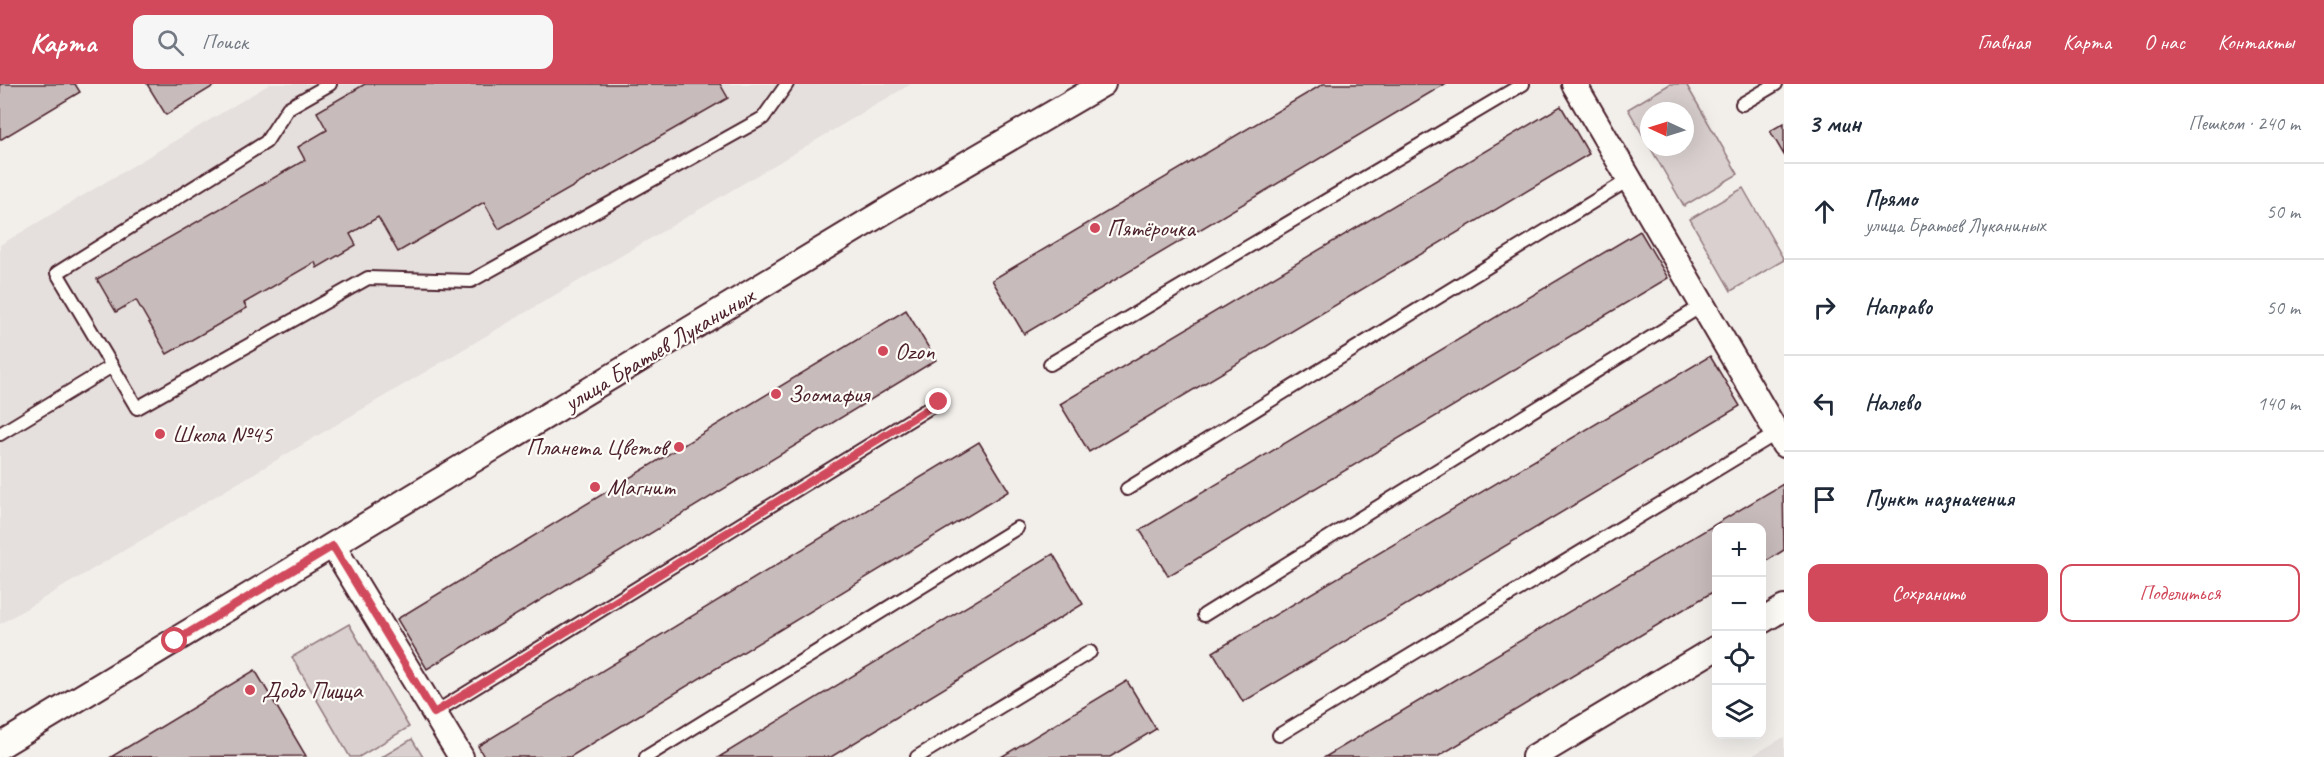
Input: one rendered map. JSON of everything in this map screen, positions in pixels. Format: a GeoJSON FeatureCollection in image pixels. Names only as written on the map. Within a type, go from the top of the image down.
{"type":"FeatureCollection","features":[{"type":"Feature","properties":{"kind":"street","name":"улица Братьев Луканиных"},"geometry":{"type":"LineString","coordinates":[[0,746],[897,204],[1103,84]]}},
{"type":"Feature","properties":{"kind":"street"},"geometry":{"type":"LineString","coordinates":[[1574,84],[1780,439]]}},
{"type":"Feature","properties":{"kind":"street"},"geometry":{"type":"LineString","coordinates":[[333,546],[461,757]]}},
{"type":"Feature","properties":{"kind":"street"},"geometry":{"type":"LineString","coordinates":[[1766,618],[1784,608]]}},
{"type":"Feature","properties":{"kind":"street"},"geometry":{"type":"LineString","coordinates":[[1534,757],[1712,650]]}},
{"type":"Feature","properties":{"kind":"lane"},"geometry":{"type":"LineString","coordinates":[[330,84],[288,108],[266,142],[57,273],[137,408],[368,278],[471,280],[764,118],[787,84]]}},
{"type":"Feature","properties":{"kind":"lane"},"geometry":{"type":"LineString","coordinates":[[1050,364],[1523,84]]}},
{"type":"Feature","properties":{"kind":"lane"},"geometry":{"type":"LineString","coordinates":[[1742,104],[1776,84]]}},
{"type":"Feature","properties":{"kind":"lane"},"geometry":{"type":"LineString","coordinates":[[1126,489],[1630,179]]}},
{"type":"Feature","properties":{"kind":"lane"},"geometry":{"type":"LineString","coordinates":[[1204,615],[1703,305]]}},
{"type":"Feature","properties":{"kind":"lane"},"geometry":{"type":"LineString","coordinates":[[0,434],[112,366]]}},
{"type":"Feature","properties":{"kind":"lane"},"geometry":{"type":"LineString","coordinates":[[434,713],[939,402]]}},
{"type":"Feature","properties":{"kind":"lane"},"geometry":{"type":"LineString","coordinates":[[1279,735],[1780,439]]}},
{"type":"Feature","properties":{"kind":"lane"},"geometry":{"type":"LineString","coordinates":[[646,757],[1017,528]]}},
{"type":"Feature","properties":{"kind":"lane"},"geometry":{"type":"LineString","coordinates":[[917,757],[1090,651]]}},
{"type":"Feature","properties":{"kind":"shaded area","name":"Школа №45"},"geometry":{"type":"Polygon","coordinates":[[[270,84],[911,84],[0,624],[0,245],[270,84]]]}},
{"type":"Feature","properties":{"kind":"shaded area"},"geometry":{"type":"Polygon","coordinates":[[[1670,84],[1686,84],[1738,174],[1684,206],[1655,156],[1694,156],[1694,102],[1640,102],[1640,130],[1628,109],[1670,84]]]}},
{"type":"Feature","properties":{"kind":"shaded area"},"geometry":{"type":"Polygon","coordinates":[[[1743,188],[1784,260],[1731,291],[1690,219],[1743,188]]]}},
{"type":"Feature","properties":{"kind":"shaded area"},"geometry":{"type":"Polygon","coordinates":[[[349,624],[409,727],[359,757],[350,757],[292,657],[349,624]]]}},
{"type":"Feature","properties":{"kind":"shaded area"},"geometry":{"type":"Polygon","coordinates":[[[1784,737],[1784,757],[1750,757],[1784,737]]]}},
{"type":"Feature","properties":{"kind":"shaded area"},"geometry":{"type":"Polygon","coordinates":[[[412,739],[423,757],[382,757],[412,739]]]}},
{"type":"Feature","properties":{"kind":"building"},"geometry":{"type":"Polygon","coordinates":[[[0,84],[75,84],[80,92],[0,140],[0,84]]]}},
{"type":"Feature","properties":{"kind":"building"},"geometry":{"type":"Polygon","coordinates":[[[147,84],[217,84],[166,115],[147,84]]]}},
{"type":"Feature","properties":{"kind":"building"},"geometry":{"type":"Polygon","coordinates":[[[365,84],[720,84],[728,98],[499,229],[484,202],[398,252],[378,217],[350,234],[356,245],[317,268],[315,262],[244,303],[247,308],[167,354],[136,300],[116,312],[97,279],[305,160],[298,147],[327,130],[317,112],[365,84]]]}},
{"type":"Feature","properties":{"kind":"building"},"geometry":{"type":"Polygon","coordinates":[[[1323,84],[1445,84],[1024,334],[992,280],[1323,84]]]}},
{"type":"Feature","properties":{"kind":"building"},"geometry":{"type":"Polygon","coordinates":[[[1561,106],[1589,154],[1089,452],[1060,404],[1561,106]]]}},
{"type":"Feature","properties":{"kind":"building"},"geometry":{"type":"Polygon","coordinates":[[[1784,123],[1784,155],[1770,131],[1784,123]]]}},
{"type":"Feature","properties":{"kind":"building"},"geometry":{"type":"Polygon","coordinates":[[[1640,231],[1668,278],[1168,576],[1140,530],[1640,231]]]}},
{"type":"Feature","properties":{"kind":"building"},"geometry":{"type":"Polygon","coordinates":[[[906,310],[936,360],[427,669],[397,619],[906,310]]]}},
{"type":"Feature","properties":{"kind":"building"},"geometry":{"type":"Polygon","coordinates":[[[1710,356],[1740,406],[1243,702],[1213,652],[1710,356]]]}},
{"type":"Feature","properties":{"kind":"building"},"geometry":{"type":"Polygon","coordinates":[[[979,442],[1009,491],[570,757],[484,757],[478,746],[979,442]]]}},
{"type":"Feature","properties":{"kind":"building"},"geometry":{"type":"Polygon","coordinates":[[[1783,484],[1784,550],[1766,561],[1766,523],[1718,523],[1783,484]]]}},
{"type":"Feature","properties":{"kind":"building"},"geometry":{"type":"Polygon","coordinates":[[[1712,526],[1712,592],[1437,757],[1325,757],[1712,526]]]}},
{"type":"Feature","properties":{"kind":"building"},"geometry":{"type":"Polygon","coordinates":[[[1053,554],[1083,604],[831,757],[719,757],[1053,554]]]}},
{"type":"Feature","properties":{"kind":"building"},"geometry":{"type":"Polygon","coordinates":[[[255,670],[306,756],[111,757],[255,670]]]}},
{"type":"Feature","properties":{"kind":"building"},"geometry":{"type":"Polygon","coordinates":[[[1127,681],[1156,729],[1110,757],[1001,757],[1127,681]]]}},
{"type":"Feature","properties":{"kind":"place","name":"Пятёрочка"},"geometry":{"type":"Point","coordinates":[1095,228]}},
{"type":"Feature","properties":{"kind":"place","name":"Ozon"},"geometry":{"type":"Point","coordinates":[883,351]}},
{"type":"Feature","properties":{"kind":"place","name":"Зоомафия"},"geometry":{"type":"Point","coordinates":[776,394]}},
{"type":"Feature","properties":{"kind":"place","name":"Школа №45"},"geometry":{"type":"Point","coordinates":[160,434]}},
{"type":"Feature","properties":{"kind":"place","name":"Планета Цветов"},"geometry":{"type":"Point","coordinates":[679,447]}},
{"type":"Feature","properties":{"kind":"place","name":"Магнит"},"geometry":{"type":"Point","coordinates":[595,487]}},
{"type":"Feature","properties":{"kind":"place","name":"Додо Пицца"},"geometry":{"type":"Point","coordinates":[250,690]}},
{"type":"Feature","properties":{"kind":"route"},"geometry":{"type":"LineString","coordinates":[[175,641],[333,546],[434,713],[939,402]]}}]}
